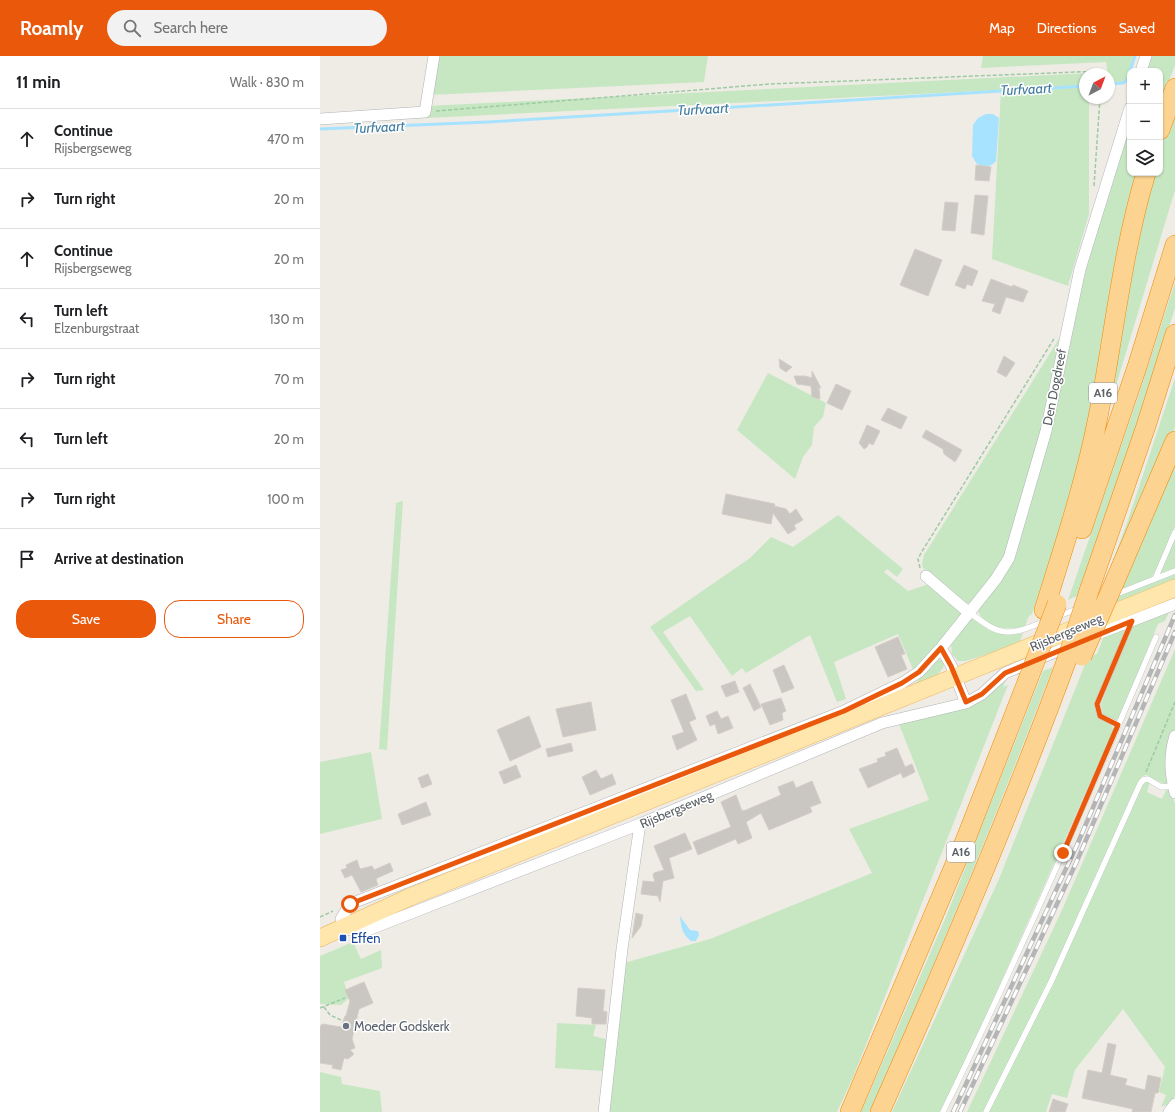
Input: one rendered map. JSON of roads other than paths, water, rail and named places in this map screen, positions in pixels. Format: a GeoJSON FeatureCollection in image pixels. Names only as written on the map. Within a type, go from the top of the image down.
{"type":"FeatureCollection","features":[{"type":"Feature","properties":{"kind":"highway"},"geometry":{"type":"LineString","coordinates":[[1163,122],[1175,88]]}},
{"type":"Feature","properties":{"kind":"highway","name":"A16"},"geometry":{"type":"LineString","coordinates":[[850,1112],[967,836],[1041,643],[1093,442],[1129,243],[1145,176]]}},
{"type":"Feature","properties":{"kind":"highway","name":"A16"},"geometry":{"type":"LineString","coordinates":[[1050,607],[1137,367],[1175,245]]}},
{"type":"Feature","properties":{"kind":"highway","name":"A16"},"geometry":{"type":"LineString","coordinates":[[1074,659],[1175,334]]}},
{"type":"Feature","properties":{"kind":"highway","name":"A16"},"geometry":{"type":"LineString","coordinates":[[880,1112],[936,987],[1054,692],[1074,659],[1115,581],[1175,441]]}},
{"type":"Feature","properties":{"kind":"main road","name":"Rijsbergseweg"},"geometry":{"type":"LineString","coordinates":[[320,938],[349,927],[410,897],[1175,588]]}},
{"type":"Feature","properties":{"kind":"main road","name":"Rijsbergseweg"},"geometry":{"type":"LineString","coordinates":[[320,928],[349,927]]}},
{"type":"Feature","properties":{"kind":"street"},"geometry":{"type":"LineString","coordinates":[[320,119],[425,112],[434,56]]}},
{"type":"Feature","properties":{"kind":"street"},"geometry":{"type":"LineString","coordinates":[[1143,68],[1146,56]]}},
{"type":"Feature","properties":{"kind":"street","name":"Den Dogdreef"},"geometry":{"type":"LineString","coordinates":[[941,648],[968,612],[996,579],[1009,558],[1046,430],[1080,269],[1127,118]]}},
{"type":"Feature","properties":{"kind":"street"},"geometry":{"type":"LineString","coordinates":[[926,576],[968,612]]}},
{"type":"Feature","properties":{"kind":"street","name":"Rijsbergseweg"},"geometry":{"type":"LineString","coordinates":[[349,927],[640,824],[882,723],[966,702],[982,694],[1005,673],[1175,604]]}},
{"type":"Feature","properties":{"kind":"street"},"geometry":{"type":"LineString","coordinates":[[349,927],[350,904],[844,711],[902,683],[919,672],[941,648],[956,676],[966,702]]}},
{"type":"Feature","properties":{"kind":"street"},"geometry":{"type":"LineString","coordinates":[[1174,789],[1170,766],[1170,755],[1175,736]]}},
{"type":"Feature","properties":{"kind":"street"},"geometry":{"type":"LineString","coordinates":[[604,1112],[622,949],[640,824]]}},
{"type":"Feature","properties":{"kind":"street"},"geometry":{"type":"LineString","coordinates":[[1169,1112],[1175,1104]]}},
{"type":"Feature","properties":{"kind":"lane"},"geometry":{"type":"LineString","coordinates":[[1155,579],[1175,532]]}},
{"type":"Feature","properties":{"kind":"lane"},"geometry":{"type":"LineString","coordinates":[[968,612],[990,628],[1012,633],[1092,599],[1175,571]]}},
{"type":"Feature","properties":{"kind":"lane"},"geometry":{"type":"LineString","coordinates":[[1118,725],[1100,716],[1097,704],[1132,621]]}},
{"type":"Feature","properties":{"kind":"lane"},"geometry":{"type":"LineString","coordinates":[[943,1112],[1004,984],[1156,637]]}},
{"type":"Feature","properties":{"kind":"lane"},"geometry":{"type":"LineString","coordinates":[[986,1112],[1051,982],[1140,784],[1146,780],[1155,782],[1161,787],[1174,789]]}},
{"type":"Feature","properties":{"kind":"water"},"geometry":{"type":"Polygon","coordinates":[[[986,114],[993,114],[999,118],[996,161],[992,165],[982,166],[977,164],[972,156],[973,125],[978,118],[986,114]]]}},
{"type":"Feature","properties":{"kind":"water"},"geometry":{"type":"Polygon","coordinates":[[[680,916],[690,930],[698,931],[699,935],[696,941],[691,941],[684,933],[680,916]]]}},
{"type":"Feature","properties":{"kind":"waterway","name":"Turfvaart"},"geometry":{"type":"LineString","coordinates":[[1131,68],[1135,56]]}},
{"type":"Feature","properties":{"kind":"waterway","name":"Turfvaart"},"geometry":{"type":"LineString","coordinates":[[1115,84],[1123,83],[1127,80]]}},
{"type":"Feature","properties":{"kind":"waterway","name":"Turfvaart"},"geometry":{"type":"LineString","coordinates":[[320,129],[488,122],[1079,86]]}},
{"type":"Feature","properties":{"kind":"railway"},"geometry":{"type":"LineString","coordinates":[[953,1112],[1077,845],[1175,615]]}},
{"type":"Feature","properties":{"kind":"railway"},"geometry":{"type":"LineString","coordinates":[[960,1112],[1077,861],[1175,632]]}},
{"type":"Feature","properties":{"kind":"place","name":"Effen"},"geometry":{"type":"Point","coordinates":[343,938]}},
{"type":"Feature","properties":{"kind":"place","name":"Moeder Godskerk"},"geometry":{"type":"Point","coordinates":[346,1026]}}]}
